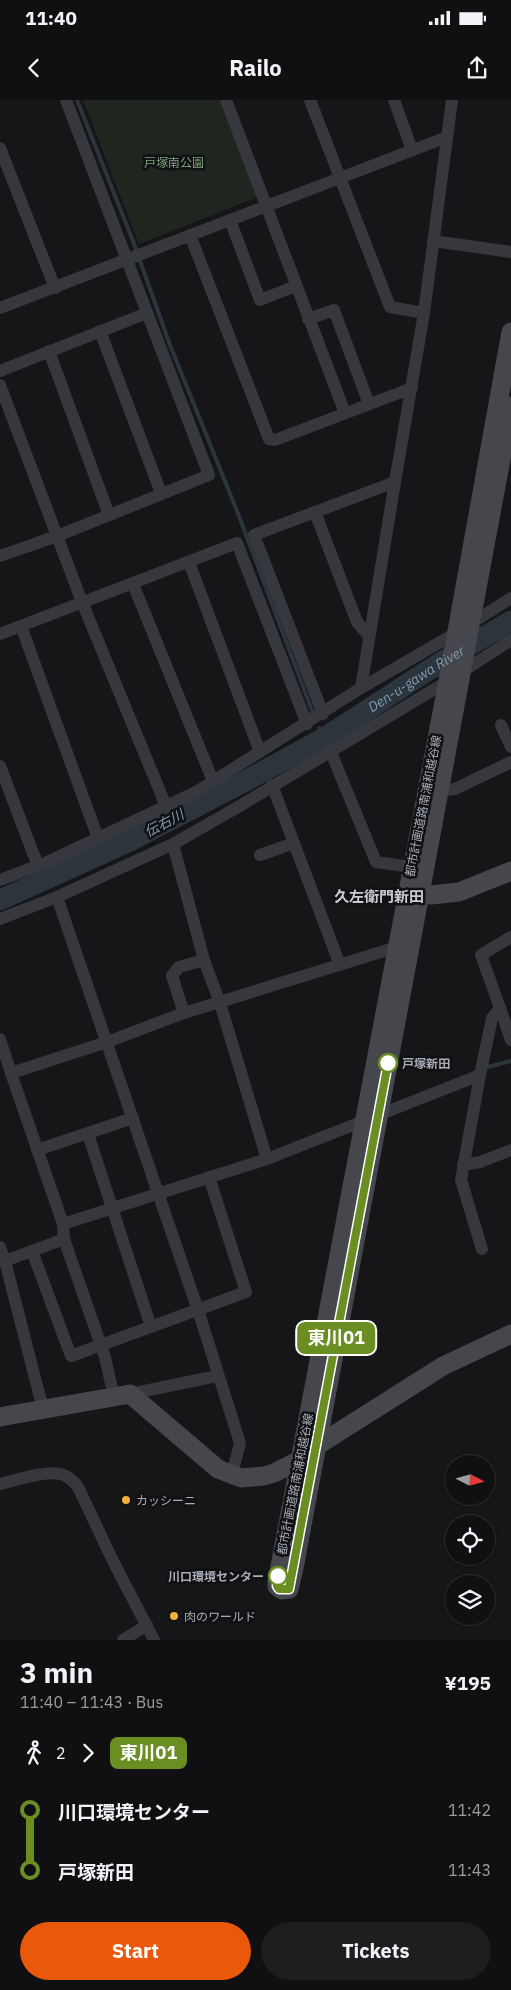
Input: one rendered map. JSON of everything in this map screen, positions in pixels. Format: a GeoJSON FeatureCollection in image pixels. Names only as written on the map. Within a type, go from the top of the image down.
{"type":"FeatureCollection","features":[{"type":"Feature","properties":{"kind":"street"},"geometry":{"type":"LineString","coordinates":[[0,556],[57,536],[209,475],[66,100]]}},
{"type":"Feature","properties":{"kind":"street"},"geometry":{"type":"LineString","coordinates":[[226,100],[345,413]]}},
{"type":"Feature","properties":{"kind":"street"},"geometry":{"type":"LineString","coordinates":[[310,100],[390,307],[424,313]]}},
{"type":"Feature","properties":{"kind":"street"},"geometry":{"type":"LineString","coordinates":[[394,100],[412,150]]}},
{"type":"Feature","properties":{"kind":"street"},"geometry":{"type":"LineString","coordinates":[[362,688],[369,636],[424,313],[452,100]]}},
{"type":"Feature","properties":{"kind":"street"},"geometry":{"type":"LineString","coordinates":[[0,308],[447,137]]}},
{"type":"Feature","properties":{"kind":"street"},"geometry":{"type":"LineString","coordinates":[[0,148],[55,288]]}},
{"type":"Feature","properties":{"kind":"street"},"geometry":{"type":"LineString","coordinates":[[230,220],[260,300],[296,286]]}},
{"type":"Feature","properties":{"kind":"street"},"geometry":{"type":"LineString","coordinates":[[190,235],[269,439],[275,440],[412,388]]}},
{"type":"Feature","properties":{"kind":"street"},"geometry":{"type":"LineString","coordinates":[[434,241],[511,252]]}},
{"type":"Feature","properties":{"kind":"street"},"geometry":{"type":"LineString","coordinates":[[308,318],[334,310],[369,404]]}},
{"type":"Feature","properties":{"kind":"street"},"geometry":{"type":"LineString","coordinates":[[0,371],[147,313]]}},
{"type":"Feature","properties":{"kind":"street"},"geometry":{"type":"LineString","coordinates":[[100,331],[161,493]]}},
{"type":"Feature","properties":{"kind":"street","name":"都市計画道路南浦和越谷線"},"geometry":{"type":"LineString","coordinates":[[463,633],[511,332]]}},
{"type":"Feature","properties":{"kind":"street"},"geometry":{"type":"LineString","coordinates":[[49,351],[109,515]]}},
{"type":"Feature","properties":{"kind":"street"},"geometry":{"type":"LineString","coordinates":[[0,385],[82,602],[166,806]]}},
{"type":"Feature","properties":{"kind":"street","name":"都市計画道路南浦和越谷線"},"geometry":{"type":"LineString","coordinates":[[432,792],[411,867],[414,893],[397,947],[370,1119],[291,1585],[289,1589],[282,1590],[277,1586],[277,1582],[300,1460],[370,1119],[414,893],[455,672],[511,406]]}},
{"type":"Feature","properties":{"kind":"street"},"geometry":{"type":"LineString","coordinates":[[323,714],[254,535],[395,482]]}},
{"type":"Feature","properties":{"kind":"street"},"geometry":{"type":"LineString","coordinates":[[315,512],[357,622],[369,636]]}},
{"type":"Feature","properties":{"kind":"street"},"geometry":{"type":"LineString","coordinates":[[0,634],[237,543],[307,724]]}},
{"type":"Feature","properties":{"kind":"street"},"geometry":{"type":"LineString","coordinates":[[189,562],[260,752]]}},
{"type":"Feature","properties":{"kind":"street"},"geometry":{"type":"LineString","coordinates":[[133,584],[213,781]]}},
{"type":"Feature","properties":{"kind":"street"},"geometry":{"type":"LineString","coordinates":[[0,880],[38,866],[166,806],[213,781],[362,688],[463,633],[511,598]]}},
{"type":"Feature","properties":{"kind":"street"},"geometry":{"type":"LineString","coordinates":[[21,626],[98,838]]}},
{"type":"Feature","properties":{"kind":"street"},"geometry":{"type":"LineString","coordinates":[[0,919],[58,897],[173,844],[272,786],[455,672],[511,640]]}},
{"type":"Feature","properties":{"kind":"street"},"geometry":{"type":"LineString","coordinates":[[501,725],[511,747]]}},
{"type":"Feature","properties":{"kind":"street"},"geometry":{"type":"LineString","coordinates":[[330,750],[376,862],[411,867]]}},
{"type":"Feature","properties":{"kind":"street"},"geometry":{"type":"LineString","coordinates":[[432,792],[455,789],[511,762]]}},
{"type":"Feature","properties":{"kind":"street"},"geometry":{"type":"LineString","coordinates":[[0,766],[38,866]]}},
{"type":"Feature","properties":{"kind":"street"},"geometry":{"type":"LineString","coordinates":[[272,786],[340,965]]}},
{"type":"Feature","properties":{"kind":"street"},"geometry":{"type":"LineString","coordinates":[[260,855],[294,843]]}},
{"type":"Feature","properties":{"kind":"street"},"geometry":{"type":"LineString","coordinates":[[173,844],[204,960],[220,1003],[267,1159]]}},
{"type":"Feature","properties":{"kind":"street"},"geometry":{"type":"LineString","coordinates":[[414,893],[446,895],[459,892],[511,871]]}},
{"type":"Feature","properties":{"kind":"street"},"geometry":{"type":"LineString","coordinates":[[58,897],[198,1310],[217,1376],[240,1443],[232,1474]]}},
{"type":"Feature","properties":{"kind":"street"},"geometry":{"type":"LineString","coordinates":[[511,937],[481,955],[511,1040]]}},
{"type":"Feature","properties":{"kind":"street"},"geometry":{"type":"LineString","coordinates":[[11,1073],[107,1042],[184,1013],[397,947]]}},
{"type":"Feature","properties":{"kind":"street"},"geometry":{"type":"LineString","coordinates":[[184,1013],[172,976],[179,967],[204,960]]}},
{"type":"Feature","properties":{"kind":"street"},"geometry":{"type":"LineString","coordinates":[[482,1248],[461,1180],[492,1018],[500,1008]]}},
{"type":"Feature","properties":{"kind":"street"},"geometry":{"type":"LineString","coordinates":[[0,1040],[63,1224],[64,1239],[101,1344],[122,1395],[218,1469],[241,1478],[264,1476],[300,1460],[315,1447],[443,1366],[511,1334]]}},
{"type":"Feature","properties":{"kind":"street"},"geometry":{"type":"LineString","coordinates":[[63,1224],[267,1159],[480,1075]]}},
{"type":"Feature","properties":{"kind":"street"},"geometry":{"type":"LineString","coordinates":[[37,1150],[133,1118]]}},
{"type":"Feature","properties":{"kind":"street"},"geometry":{"type":"LineString","coordinates":[[88,1134],[151,1328]]}},
{"type":"Feature","properties":{"kind":"street"},"geometry":{"type":"LineString","coordinates":[[463,1165],[480,1162],[511,1150]]}},
{"type":"Feature","properties":{"kind":"street"},"geometry":{"type":"LineString","coordinates":[[32,1251],[71,1356],[246,1292],[210,1177]]}},
{"type":"Feature","properties":{"kind":"street"},"geometry":{"type":"LineString","coordinates":[[5,1260],[64,1239]]}},
{"type":"Feature","properties":{"kind":"street"},"geometry":{"type":"LineString","coordinates":[[0,1247],[43,1409]]}},
{"type":"Feature","properties":{"kind":"street"},"geometry":{"type":"LineString","coordinates":[[0,1417],[217,1376]]}},
{"type":"Feature","properties":{"kind":"street"},"geometry":{"type":"LineString","coordinates":[[0,1484],[58,1473],[73,1481],[78,1487],[112,1561],[148,1625],[154,1640]]}},
{"type":"Feature","properties":{"kind":"street"},"geometry":{"type":"LineString","coordinates":[[123,1640],[148,1625]]}},
{"type":"Feature","properties":{"kind":"green space","name":"戸塚南公園"},"geometry":{"type":"Polygon","coordinates":[[[83,100],[220,100],[258,197],[139,244],[83,100]]]}},
{"type":"Feature","properties":{"kind":"waterway"},"geometry":{"type":"LineString","coordinates":[[77,100],[133,241],[170,345],[239,516],[314,716]]}},
{"type":"Feature","properties":{"kind":"waterway","name":"伝右川"},"geometry":{"type":"LineString","coordinates":[[0,900],[128,842],[238,785],[324,738],[435,666],[511,621]]}},
{"type":"Feature","properties":{"kind":"waterway"},"geometry":{"type":"LineString","coordinates":[[319,728],[324,738]]}},
{"type":"Feature","properties":{"kind":"waterway"},"geometry":{"type":"LineString","coordinates":[[484,1068],[511,1061]]}},
{"type":"Feature","properties":{"kind":"bus line","name":"東川01"},"geometry":{"type":"LineString","coordinates":[[278,1576],[277,1586],[279,1589],[289,1589],[388,1063]]}},
{"type":"Feature","properties":{"kind":"place","name":"戸塚新田"},"geometry":{"type":"Point","coordinates":[388,1063]}},
{"type":"Feature","properties":{"kind":"place","name":"カッシーニ"},"geometry":{"type":"Point","coordinates":[126,1500]}},
{"type":"Feature","properties":{"kind":"place","name":"川口環境センター"},"geometry":{"type":"Point","coordinates":[278,1576]}},
{"type":"Feature","properties":{"kind":"place","name":"肉のワールド"},"geometry":{"type":"Point","coordinates":[174,1616]}},
{"type":"Feature","properties":{"kind":"district","name":"久左衛門新田"},"geometry":{"type":"Point","coordinates":[379,896]}},
{"type":"Feature","properties":{"kind":"water label","name":"Den-u-gawa River"},"geometry":{"type":"Point","coordinates":[417,679]}}]}
